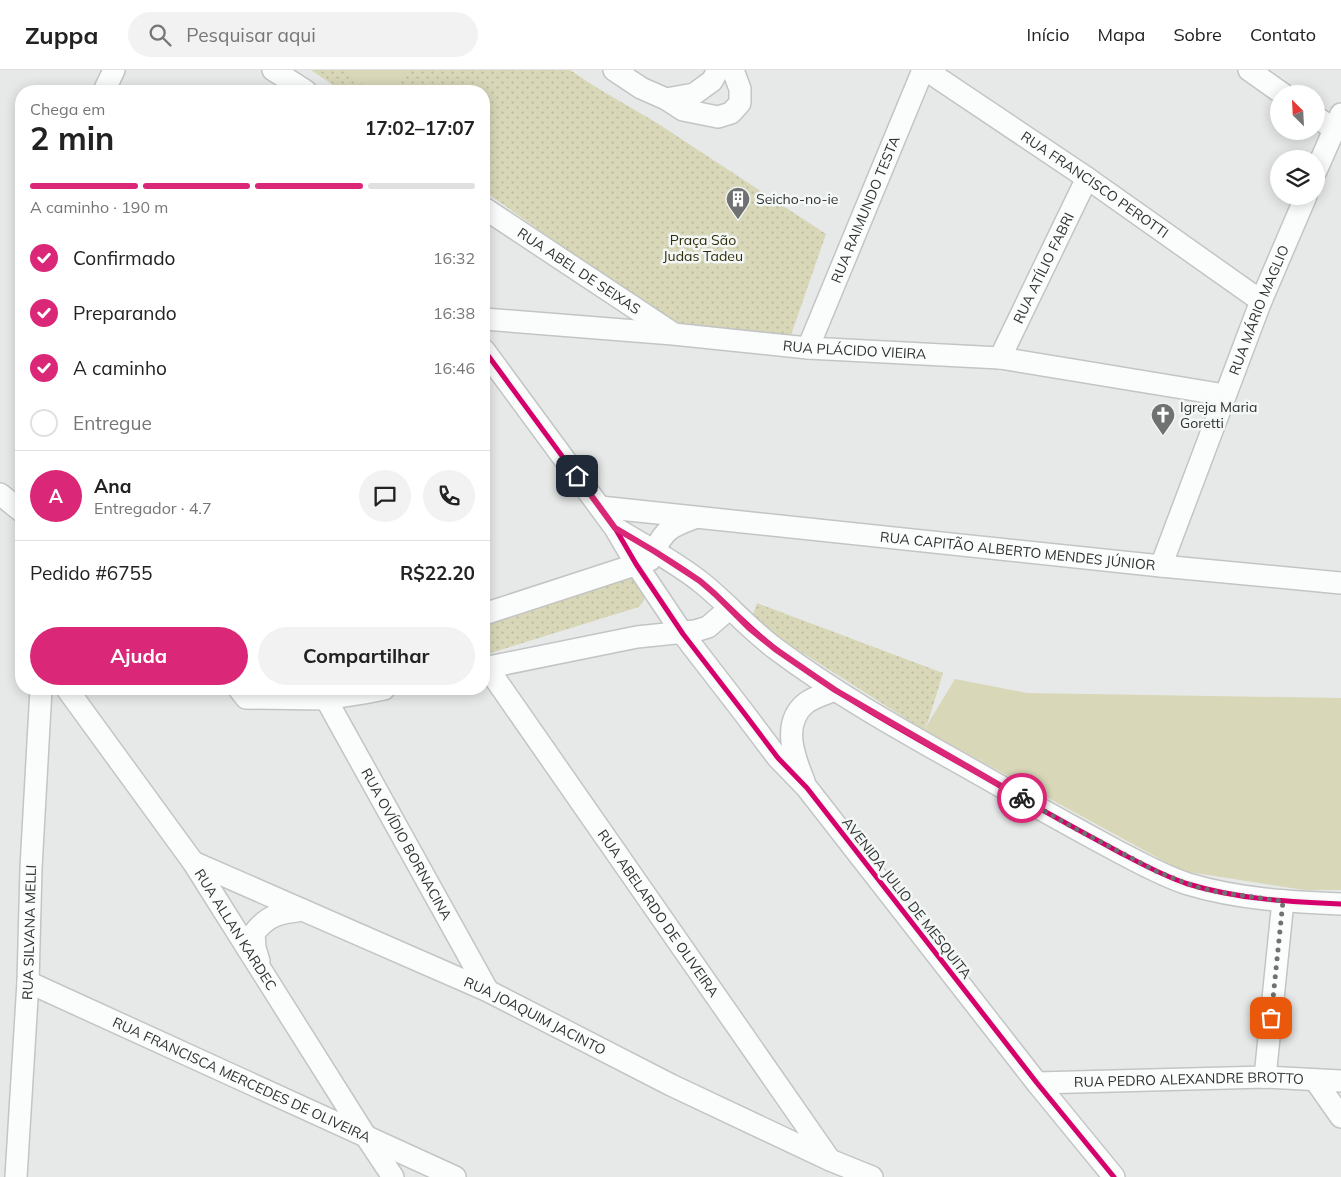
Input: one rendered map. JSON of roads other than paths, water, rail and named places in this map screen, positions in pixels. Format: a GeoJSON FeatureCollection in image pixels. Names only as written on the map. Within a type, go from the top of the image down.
{"type":"FeatureCollection","features":[{"type":"Feature","properties":{"kind":"street"},"geometry":{"type":"LineString","coordinates":[[107,85],[114,70]]}},
{"type":"Feature","properties":{"kind":"street"},"geometry":{"type":"LineString","coordinates":[[273,70],[297,85]]}},
{"type":"Feature","properties":{"kind":"street"},"geometry":{"type":"LineString","coordinates":[[614,70],[641,88],[666,99],[683,110],[718,117],[732,113],[740,103],[740,89],[733,70]]}},
{"type":"Feature","properties":{"kind":"street"},"geometry":{"type":"LineString","coordinates":[[666,99],[694,94],[712,81],[718,70]]}},
{"type":"Feature","properties":{"kind":"street","name":"RUA FRANCISCO PEROTTI"},"geometry":{"type":"LineString","coordinates":[[924,70],[1087,178],[1261,301]]}},
{"type":"Feature","properties":{"kind":"street","name":"RUA RAIMUNDO TESTA"},"geometry":{"type":"LineString","coordinates":[[808,348],[924,70]]}},
{"type":"Feature","properties":{"kind":"street"},"geometry":{"type":"LineString","coordinates":[[1249,70],[1270,85]]}},
{"type":"Feature","properties":{"kind":"street"},"geometry":{"type":"LineString","coordinates":[[1325,119],[1338,122],[1325,151]]}},
{"type":"Feature","properties":{"kind":"street","name":"RUA ATÍLIO FABRI"},"geometry":{"type":"LineString","coordinates":[[1000,358],[1087,178]]}},
{"type":"Feature","properties":{"kind":"street","name":"RUA MÁRIO MAGLIO"},"geometry":{"type":"LineString","coordinates":[[1161,566],[1261,301],[1302,205]]}},
{"type":"Feature","properties":{"kind":"street","name":"RUA ABEL DE SEIXAS"},"geometry":{"type":"LineString","coordinates":[[490,212],[673,334]]}},
{"type":"Feature","properties":{"kind":"street","name":"RUA PLÁCIDO VIEIRA"},"geometry":{"type":"LineString","coordinates":[[490,319],[673,334],[808,348],[1000,358],[1225,396]]}},
{"type":"Feature","properties":{"kind":"street","name":"AVENIDA JULIO DE MESQUITA"},"geometry":{"type":"LineString","coordinates":[[490,358],[615,528],[636,564],[683,634],[778,758],[807,788],[1037,1083],[1114,1177]]}},
{"type":"Feature","properties":{"kind":"street"},"geometry":{"type":"LineString","coordinates":[[0,494],[15,506]]}},
{"type":"Feature","properties":{"kind":"street","name":"RUA CAPITÃO ALBERTO MENDES JÚNIOR"},"geometry":{"type":"LineString","coordinates":[[600,507],[1341,583]]}},
{"type":"Feature","properties":{"kind":"street"},"geometry":{"type":"LineString","coordinates":[[658,554],[660,539],[668,530],[694,518]]}},
{"type":"Feature","properties":{"kind":"street"},"geometry":{"type":"LineString","coordinates":[[615,528],[700,581],[749,628],[775,649],[835,690],[1065,823],[1158,872],[1213,891],[1283,901],[1341,904]]}},
{"type":"Feature","properties":{"kind":"street"},"geometry":{"type":"LineString","coordinates":[[490,612],[636,564],[658,554]]}},
{"type":"Feature","properties":{"kind":"street"},"geometry":{"type":"LineString","coordinates":[[658,598],[668,581],[688,573]]}},
{"type":"Feature","properties":{"kind":"street"},"geometry":{"type":"LineString","coordinates":[[490,667],[636,637],[695,632],[708,627],[730,608]]}},
{"type":"Feature","properties":{"kind":"street","name":"RUA ABELARDO DE OLIVEIRA"},"geometry":{"type":"LineString","coordinates":[[490,674],[830,1160]]}},
{"type":"Feature","properties":{"kind":"street","name":"AVENIDA JULIO DE MESQUITA"},"geometry":{"type":"LineString","coordinates":[[807,788],[792,748],[793,725],[797,714],[804,704],[835,690]]}},
{"type":"Feature","properties":{"kind":"street","name":"RUA SILVANA MELLI"},"geometry":{"type":"LineString","coordinates":[[13,1175],[28,982],[31,868],[41,695]]}},
{"type":"Feature","properties":{"kind":"street","name":"RUA ALLAN KARDEC"},"geometry":{"type":"LineString","coordinates":[[71,695],[193,862],[365,1136],[393,1177]]}},
{"type":"Feature","properties":{"kind":"street"},"geometry":{"type":"LineString","coordinates":[[271,695],[326,699],[351,695]]}},
{"type":"Feature","properties":{"kind":"street","name":"RUA OVÍDIO BORNACINA"},"geometry":{"type":"LineString","coordinates":[[326,699],[488,990]]}},
{"type":"Feature","properties":{"kind":"street","name":"RUA JOAQUIM JACINTO"},"geometry":{"type":"LineString","coordinates":[[193,862],[488,990],[671,1085],[830,1160],[872,1177]]}},
{"type":"Feature","properties":{"kind":"street"},"geometry":{"type":"LineString","coordinates":[[1265,1077],[1283,901]]}},
{"type":"Feature","properties":{"kind":"street"},"geometry":{"type":"LineString","coordinates":[[262,971],[255,948],[254,933],[262,923],[278,914],[303,910]]}},
{"type":"Feature","properties":{"kind":"street","name":"RUA FRANCISCA MERCEDES DE OLIVEIRA"},"geometry":{"type":"LineString","coordinates":[[28,982],[455,1177]]}},
{"type":"Feature","properties":{"kind":"street","name":"RUA PEDRO ALEXANDRE BROTTO"},"geometry":{"type":"LineString","coordinates":[[1037,1083],[1265,1077],[1341,1081]]}},
{"type":"Feature","properties":{"kind":"street"},"geometry":{"type":"LineString","coordinates":[[1315,1080],[1341,1117]]}},
{"type":"Feature","properties":{"kind":"place","name":"Seicho-no-ie"},"geometry":{"type":"Point","coordinates":[738,220]}},
{"type":"Feature","properties":{"kind":"place","name":"Igreja Maria Goretti"},"geometry":{"type":"Point","coordinates":[1163,436]}},
{"type":"Feature","properties":{"kind":"park label","name":"Praça São Judas Tadeu"},"geometry":{"type":"Point","coordinates":[703,248]}}]}
